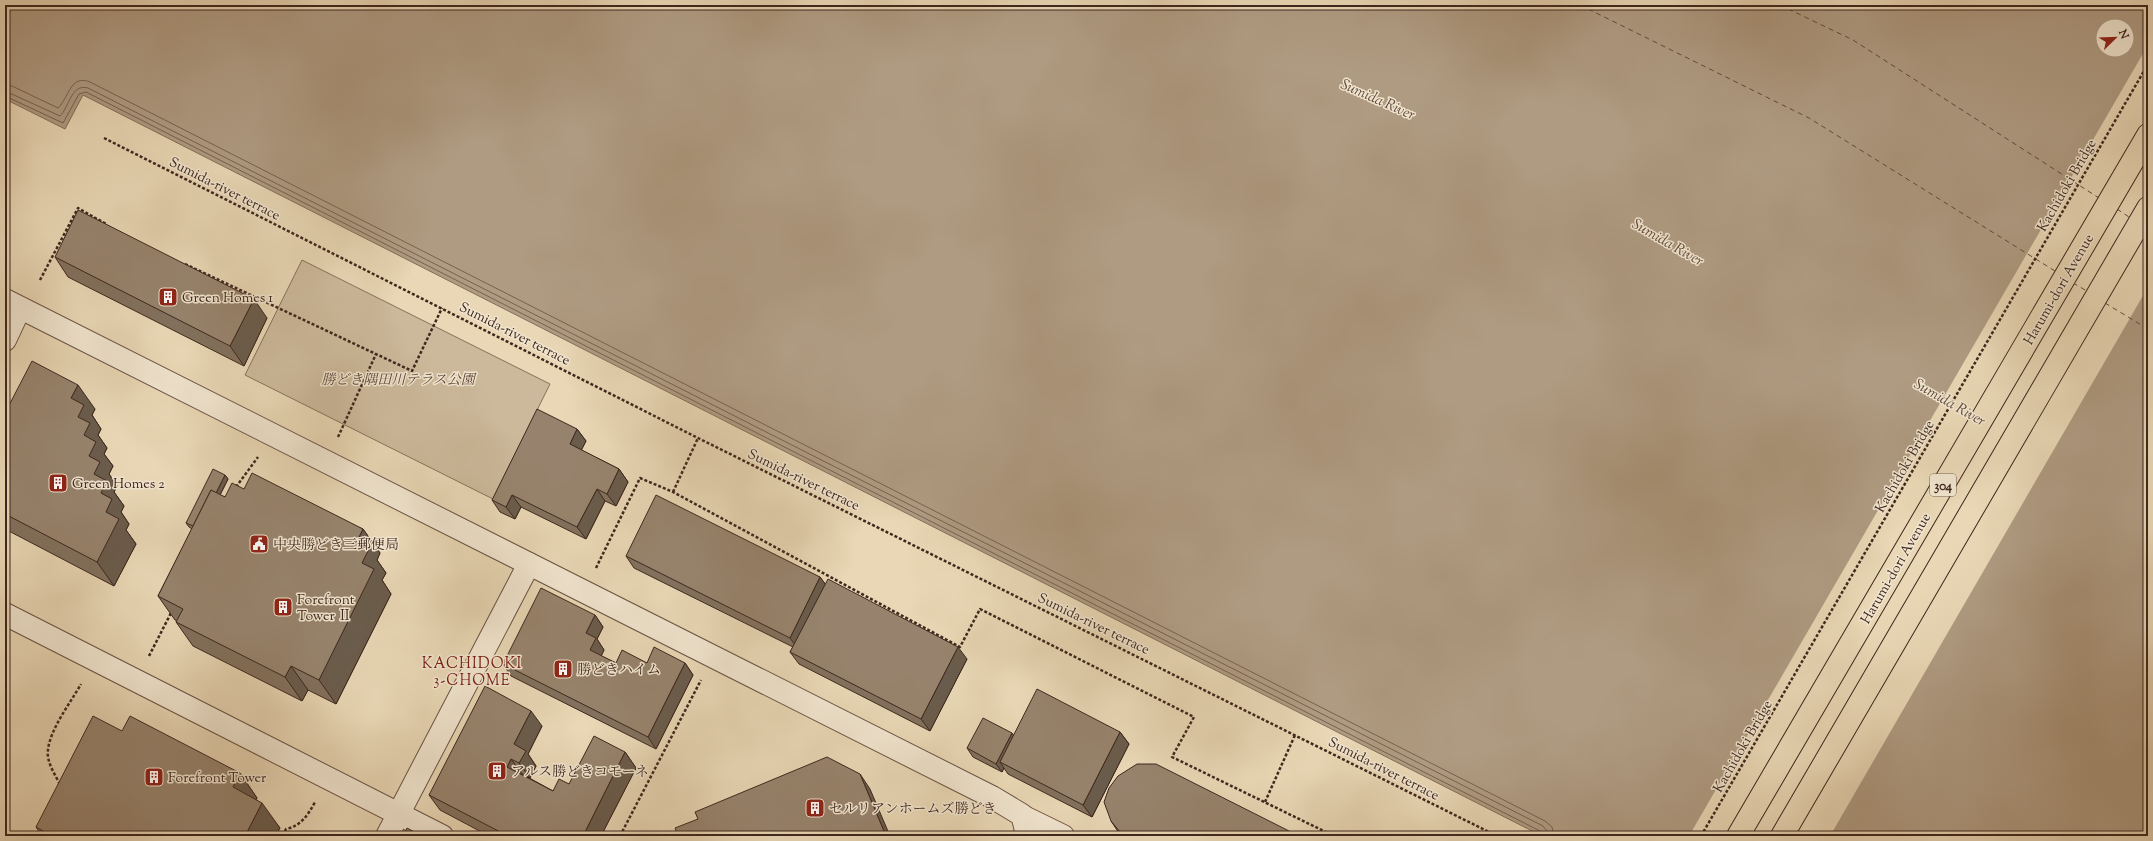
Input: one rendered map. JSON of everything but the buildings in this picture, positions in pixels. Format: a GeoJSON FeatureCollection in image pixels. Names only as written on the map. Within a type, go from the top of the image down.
{"type":"FeatureCollection","features":[{"type":"Feature","properties":{"kind":"main road","name":"Harumi-dori Avenue"},"geometry":{"type":"LineString","coordinates":[[1738,836],[2148,135]]}},
{"type":"Feature","properties":{"kind":"main road"},"geometry":{"type":"LineString","coordinates":[[1782,836],[2148,208]]}},
{"type":"Feature","properties":{"kind":"street"},"geometry":{"type":"LineString","coordinates":[[5,340],[12,304],[992,797],[1023,826],[1063,836]]}},
{"type":"Feature","properties":{"kind":"street"},"geometry":{"type":"LineString","coordinates":[[387,836],[529,564]]}},
{"type":"Feature","properties":{"kind":"street"},"geometry":{"type":"LineString","coordinates":[[5,614],[442,836]]}},
{"type":"Feature","properties":{"kind":"path","name":"Kachidoki Bridge"},"geometry":{"type":"LineString","coordinates":[[1701,836],[2148,64]]}},
{"type":"Feature","properties":{"kind":"path","name":"Sumida-river terrace"},"geometry":{"type":"LineString","coordinates":[[104,138],[698,438],[1496,836]]}},
{"type":"Feature","properties":{"kind":"path"},"geometry":{"type":"LineString","coordinates":[[40,280],[78,208],[113,228]]}},
{"type":"Feature","properties":{"kind":"path"},"geometry":{"type":"LineString","coordinates":[[183,263],[412,371],[442,308]]}},
{"type":"Feature","properties":{"kind":"path"},"geometry":{"type":"LineString","coordinates":[[337,440],[376,354]]}},
{"type":"Feature","properties":{"kind":"path"},"geometry":{"type":"LineString","coordinates":[[673,492],[698,438]]}},
{"type":"Feature","properties":{"kind":"path"},"geometry":{"type":"LineString","coordinates":[[235,488],[259,456]]}},
{"type":"Feature","properties":{"kind":"path"},"geometry":{"type":"LineString","coordinates":[[596,569],[640,478],[673,492],[960,647],[980,609],[1194,718],[1172,757],[1334,836]]}},
{"type":"Feature","properties":{"kind":"path"},"geometry":{"type":"LineString","coordinates":[[149,657],[174,608]]}},
{"type":"Feature","properties":{"kind":"path"},"geometry":{"type":"LineString","coordinates":[[620,836],[701,679]]}},
{"type":"Feature","properties":{"kind":"path"},"geometry":{"type":"LineString","coordinates":[[61,786],[52,770],[47,751],[52,735],[82,681]]}},
{"type":"Feature","properties":{"kind":"path"},"geometry":{"type":"LineString","coordinates":[[1265,802],[1295,735]]}},
{"type":"Feature","properties":{"kind":"path"},"geometry":{"type":"LineString","coordinates":[[283,836],[286,829],[295,827],[304,818],[316,799]]}},
{"type":"Feature","properties":{"kind":"green space","name":"勝どき隅田川テラス公園"},"geometry":{"type":"Polygon","coordinates":[[[302,260],[550,384],[493,499],[245,375],[302,260]]]}},
{"type":"Feature","properties":{"kind":"water","name":"Sumida River"},"geometry":{"type":"Polygon","coordinates":[[[5,5],[2148,5],[2148,836],[1542,836],[83,95],[65,129],[5,99],[5,5]]]}},
{"type":"Feature","properties":{"kind":"pier"},"geometry":{"type":"Polygon","coordinates":[[[2148,45],[2148,287],[1830,836],[1689,836],[2148,45]]]}},
{"type":"Feature","properties":{"kind":"ferry route"},"geometry":{"type":"LineString","coordinates":[[1580,5],[1809,118],[2055,271]]}},
{"type":"Feature","properties":{"kind":"ferry route"},"geometry":{"type":"LineString","coordinates":[[1780,5],[1853,40],[2099,198]]}},
{"type":"Feature","properties":{"kind":"ferry route"},"geometry":{"type":"LineString","coordinates":[[2117,209],[2129,217]]}},
{"type":"Feature","properties":{"kind":"ferry route"},"geometry":{"type":"LineString","coordinates":[[2073,283],[2087,291]]}},
{"type":"Feature","properties":{"kind":"ferry route"},"geometry":{"type":"LineString","coordinates":[[2105,303],[2148,329]]}},
{"type":"Feature","properties":{"kind":"place","name":"Green Homes 1"},"geometry":{"type":"Point","coordinates":[168,297]}},
{"type":"Feature","properties":{"kind":"place","name":"Green Homes 2"},"geometry":{"type":"Point","coordinates":[58,483]}},
{"type":"Feature","properties":{"kind":"place","name":"中央勝どき三郵便局"},"geometry":{"type":"Point","coordinates":[259,544]}},
{"type":"Feature","properties":{"kind":"place","name":"Forefront Tower Ⅱ"},"geometry":{"type":"Point","coordinates":[283,607]}},
{"type":"Feature","properties":{"kind":"place","name":"勝どきハイム"},"geometry":{"type":"Point","coordinates":[563,669]}},
{"type":"Feature","properties":{"kind":"place","name":"アルス勝どきコモーネ"},"geometry":{"type":"Point","coordinates":[497,771]}},
{"type":"Feature","properties":{"kind":"place","name":"Forefront Tower"},"geometry":{"type":"Point","coordinates":[154,777]}},
{"type":"Feature","properties":{"kind":"place","name":"セルリアンホームズ勝どき"},"geometry":{"type":"Point","coordinates":[815,808]}},
{"type":"Feature","properties":{"kind":"district","name":"KACHIDOKI 3-CHOME"},"geometry":{"type":"Point","coordinates":[472,672]}}]}
